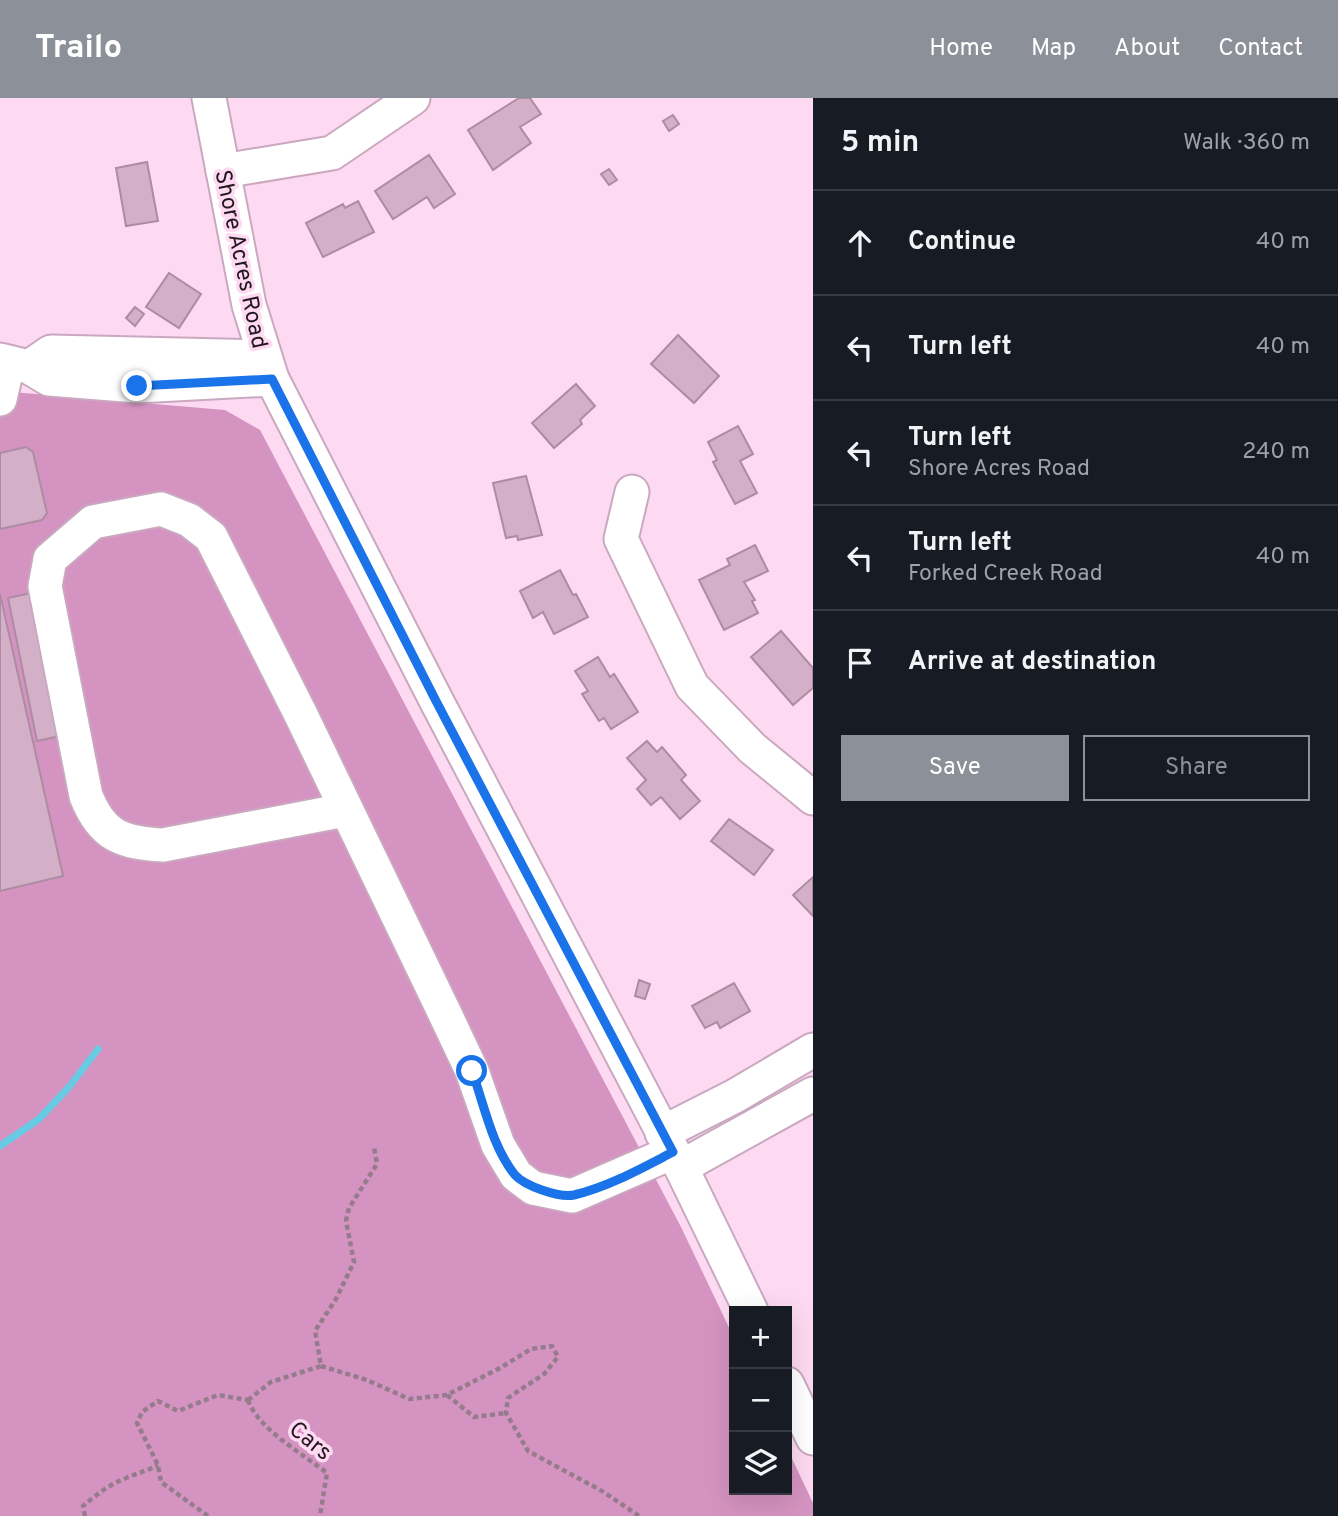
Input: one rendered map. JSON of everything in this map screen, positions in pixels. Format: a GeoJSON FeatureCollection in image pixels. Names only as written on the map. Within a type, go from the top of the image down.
{"type":"FeatureCollection","features":[{"type":"Feature","properties":{"kind":"street","name":"Shore Acres Road"},"geometry":{"type":"LineString","coordinates":[[209,98],[249,305],[267,368],[442,713],[672,1151],[749,1306]]}},
{"type":"Feature","properties":{"kind":"street"},"geometry":{"type":"LineString","coordinates":[[223,171],[332,153],[413,98]]}},
{"type":"Feature","properties":{"kind":"street"},"geometry":{"type":"LineString","coordinates":[[0,398],[13,364],[49,379],[137,386],[267,368]]}},
{"type":"Feature","properties":{"kind":"street"},"geometry":{"type":"LineString","coordinates":[[632,492],[621,539],[692,686],[752,748],[813,798]]}},
{"type":"Feature","properties":{"kind":"street"},"geometry":{"type":"LineString","coordinates":[[345,810],[163,845],[133,844],[108,831],[94,815],[86,796],[45,586],[50,559],[93,522],[161,509],[189,520],[211,537],[301,715],[472,1071],[498,1146],[516,1175],[533,1188],[572,1196],[672,1151],[813,1094]]}},
{"type":"Feature","properties":{"kind":"street"},"geometry":{"type":"LineString","coordinates":[[672,1151],[735,1097],[813,1050]]}},
{"type":"Feature","properties":{"kind":"street"},"geometry":{"type":"LineString","coordinates":[[792,1394],[813,1438]]}},
{"type":"Feature","properties":{"kind":"path"},"geometry":{"type":"LineString","coordinates":[[321,1366],[315,1331],[336,1299],[354,1262],[346,1221],[348,1208],[377,1164],[374,1147]]}},
{"type":"Feature","properties":{"kind":"path"},"geometry":{"type":"LineString","coordinates":[[208,1516],[161,1482],[158,1465],[136,1423],[142,1412],[158,1401],[178,1411],[218,1395],[247,1400],[271,1382],[321,1366],[367,1380],[409,1399],[447,1395],[531,1349],[552,1346],[558,1357],[544,1374],[508,1398],[506,1413],[528,1451],[602,1491],[639,1516]]}},
{"type":"Feature","properties":{"kind":"path"},"geometry":{"type":"LineString","coordinates":[[447,1395],[474,1418],[506,1413]]}},
{"type":"Feature","properties":{"kind":"path","name":"Cars"},"geometry":{"type":"LineString","coordinates":[[247,1400],[252,1412],[265,1425],[327,1473],[320,1516]]}},
{"type":"Feature","properties":{"kind":"path"},"geometry":{"type":"LineString","coordinates":[[85,1516],[83,1506],[99,1493],[127,1477],[141,1475],[158,1465]]}},
{"type":"Feature","properties":{"kind":"shaded area"},"geometry":{"type":"Polygon","coordinates":[[[0,391],[225,410],[260,430],[681,1227],[729,1328],[729,1495],[792,1495],[792,1459],[813,1503],[813,1516],[0,1516],[0,391]]]}},
{"type":"Feature","properties":{"kind":"building"},"geometry":{"type":"Polygon","coordinates":[[[519,98],[530,98],[541,114],[520,127],[531,143],[493,170],[468,130],[519,98]]]}},
{"type":"Feature","properties":{"kind":"building"},"geometry":{"type":"Polygon","coordinates":[[[673,115],[679,124],[669,131],[663,121],[673,115]]]}},
{"type":"Feature","properties":{"kind":"building"},"geometry":{"type":"Polygon","coordinates":[[[429,155],[455,194],[434,208],[427,197],[393,219],[375,191],[429,155]]]}},
{"type":"Feature","properties":{"kind":"building"},"geometry":{"type":"Polygon","coordinates":[[[147,162],[158,221],[126,226],[116,168],[147,162]]]}},
{"type":"Feature","properties":{"kind":"building"},"geometry":{"type":"Polygon","coordinates":[[[609,169],[617,180],[609,185],[601,174],[609,169]]]}},
{"type":"Feature","properties":{"kind":"building"},"geometry":{"type":"Polygon","coordinates":[[[358,201],[374,232],[323,257],[306,223],[343,204],[345,208],[358,201]]]}},
{"type":"Feature","properties":{"kind":"building"},"geometry":{"type":"Polygon","coordinates":[[[169,273],[201,294],[179,328],[146,307],[169,273]]]}},
{"type":"Feature","properties":{"kind":"building"},"geometry":{"type":"Polygon","coordinates":[[[135,307],[144,314],[135,326],[126,318],[135,307]]]}},
{"type":"Feature","properties":{"kind":"building"},"geometry":{"type":"Polygon","coordinates":[[[678,335],[719,376],[694,403],[651,364],[678,335]]]}},
{"type":"Feature","properties":{"kind":"building"},"geometry":{"type":"Polygon","coordinates":[[[576,384],[595,406],[580,420],[582,424],[554,448],[532,423],[576,384]]]}},
{"type":"Feature","properties":{"kind":"building"},"geometry":{"type":"Polygon","coordinates":[[[738,426],[753,454],[740,461],[757,493],[735,504],[713,462],[717,460],[708,442],[738,426]]]}},
{"type":"Feature","properties":{"kind":"building"},"geometry":{"type":"Polygon","coordinates":[[[26,447],[33,452],[47,513],[42,520],[0,529],[0,453],[26,447]]]}},
{"type":"Feature","properties":{"kind":"building"},"geometry":{"type":"Polygon","coordinates":[[[526,476],[542,535],[518,540],[517,536],[506,538],[493,483],[526,476]]]}},
{"type":"Feature","properties":{"kind":"building"},"geometry":{"type":"Polygon","coordinates":[[[755,545],[768,571],[744,582],[755,600],[752,601],[758,613],[724,630],[699,580],[730,565],[727,559],[755,545]]]}},
{"type":"Feature","properties":{"kind":"building"},"geometry":{"type":"Polygon","coordinates":[[[560,570],[588,617],[554,634],[543,612],[533,618],[520,591],[560,570]]]}},
{"type":"Feature","properties":{"kind":"building"},"geometry":{"type":"Polygon","coordinates":[[[31,593],[60,736],[37,741],[8,598],[31,593]]]}},
{"type":"Feature","properties":{"kind":"building"},"geometry":{"type":"Polygon","coordinates":[[[0,594],[63,876],[0,891],[0,594]]]}},
{"type":"Feature","properties":{"kind":"building"},"geometry":{"type":"Polygon","coordinates":[[[781,631],[813,668],[813,688],[793,705],[751,657],[781,631]]]}},
{"type":"Feature","properties":{"kind":"building"},"geometry":{"type":"Polygon","coordinates":[[[598,657],[610,677],[614,674],[638,712],[611,729],[604,718],[599,721],[582,694],[588,691],[575,671],[598,657]]]}},
{"type":"Feature","properties":{"kind":"building"},"geometry":{"type":"Polygon","coordinates":[[[647,741],[657,752],[662,747],[686,775],[681,780],[700,801],[680,819],[661,797],[651,805],[637,789],[646,780],[627,758],[647,741]]]}},
{"type":"Feature","properties":{"kind":"building"},"geometry":{"type":"Polygon","coordinates":[[[729,819],[773,850],[754,875],[711,841],[729,819]]]}},
{"type":"Feature","properties":{"kind":"building"},"geometry":{"type":"Polygon","coordinates":[[[813,877],[813,916],[793,895],[813,877]]]}},
{"type":"Feature","properties":{"kind":"building"},"geometry":{"type":"Polygon","coordinates":[[[639,980],[650,984],[645,999],[635,996],[639,980]]]}},
{"type":"Feature","properties":{"kind":"building"},"geometry":{"type":"Polygon","coordinates":[[[734,983],[750,1011],[720,1028],[717,1022],[705,1028],[692,1006],[734,983]]]}},
{"type":"Feature","properties":{"kind":"waterway"},"geometry":{"type":"LineString","coordinates":[[0,1146],[39,1119],[69,1087],[98,1049]]}},
{"type":"Feature","properties":{"kind":"route"},"geometry":{"type":"LineString","coordinates":[[137,386],[272,379],[436,701],[673,1152],[572,1196],[533,1188],[516,1175],[498,1146],[472,1071]]}}]}
